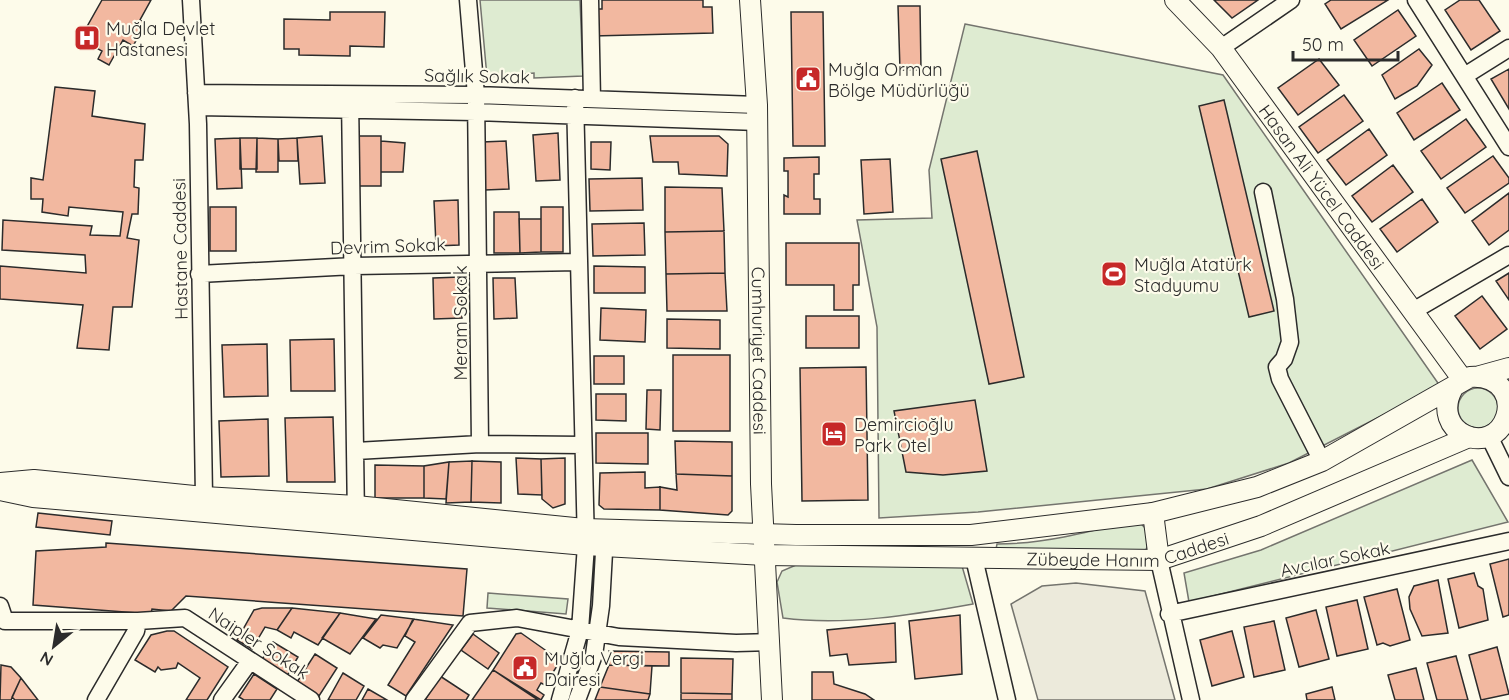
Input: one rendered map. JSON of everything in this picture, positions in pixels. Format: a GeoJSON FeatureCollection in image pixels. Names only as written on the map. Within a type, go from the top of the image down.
{"type":"FeatureCollection","features":[{"type":"Feature","properties":{"kind":"main road","name":"Cumhuriyet Caddesi"},"geometry":{"type":"LineString","coordinates":[[750,0],[758,114],[764,535],[772,700]]}},
{"type":"Feature","properties":{"kind":"main road","name":"Hasan Ali Yücel Caddesi"},"geometry":{"type":"LineString","coordinates":[[1175,0],[1221,48],[1465,382]]}},
{"type":"Feature","properties":{"kind":"main road","name":"Zübeyde Hanım Caddesi"},"geometry":{"type":"LineString","coordinates":[[595,537],[971,535],[1153,513],[1257,487],[1322,461],[1465,382],[1509,368]]}},
{"type":"Feature","properties":{"kind":"main road"},"geometry":{"type":"LineString","coordinates":[[1465,382],[1499,385],[1505,393],[1507,421],[1489,436],[1469,437],[1452,426],[1446,407],[1465,382]]}},
{"type":"Feature","properties":{"kind":"main road","name":"Zübeyde Hanım Caddesi"},"geometry":{"type":"LineString","coordinates":[[595,537],[765,555],[1159,560],[1261,526],[1469,437]]}},
{"type":"Feature","properties":{"kind":"main road"},"geometry":{"type":"LineString","coordinates":[[0,483],[34,480],[356,515],[595,537]]}},
{"type":"Feature","properties":{"kind":"main road"},"geometry":{"type":"LineString","coordinates":[[0,490],[33,496],[356,515]]}},
{"type":"Feature","properties":{"kind":"main road"},"geometry":{"type":"LineString","coordinates":[[1153,513],[1159,560]]}},
{"type":"Feature","properties":{"kind":"main road"},"geometry":{"type":"LineString","coordinates":[[971,535],[974,558]]}},
{"type":"Feature","properties":{"kind":"street","name":"Hastane Caddesi"},"geometry":{"type":"LineString","coordinates":[[191,0],[196,100],[204,497]]}},
{"type":"Feature","properties":{"kind":"street","name":"Meram Sokak"},"geometry":{"type":"LineString","coordinates":[[468,0],[476,95],[480,444]]}},
{"type":"Feature","properties":{"kind":"street"},"geometry":{"type":"LineString","coordinates":[[590,0],[592,99]]}},
{"type":"Feature","properties":{"kind":"street"},"geometry":{"type":"LineString","coordinates":[[1221,48],[1292,0]]}},
{"type":"Feature","properties":{"kind":"street"},"geometry":{"type":"LineString","coordinates":[[1416,0],[1466,75],[1509,147]]}},
{"type":"Feature","properties":{"kind":"street"},"geometry":{"type":"LineString","coordinates":[[1466,75],[1509,48]]}},
{"type":"Feature","properties":{"kind":"street","name":"Sağlık Sokak"},"geometry":{"type":"LineString","coordinates":[[196,100],[350,101],[476,95],[592,99],[758,114]]}},
{"type":"Feature","properties":{"kind":"street"},"geometry":{"type":"LineString","coordinates":[[575,98],[583,445],[595,537],[589,632],[594,655],[577,700]]}},
{"type":"Feature","properties":{"kind":"street","name":"Sağlık Sokak"},"geometry":{"type":"LineString","coordinates":[[350,101],[476,112],[576,117],[758,114]]}},
{"type":"Feature","properties":{"kind":"street"},"geometry":{"type":"LineString","coordinates":[[350,101],[356,515]]}},
{"type":"Feature","properties":{"kind":"street"},"geometry":{"type":"LineString","coordinates":[[1263,192],[1285,299],[1290,342],[1284,359],[1277,367],[1280,379],[1322,461]]}},
{"type":"Feature","properties":{"kind":"street"},"geometry":{"type":"LineString","coordinates":[[1413,311],[1509,255]]}},
{"type":"Feature","properties":{"kind":"street","name":"Devrim Sokak"},"geometry":{"type":"LineString","coordinates":[[199,274],[479,263],[579,262]]}},
{"type":"Feature","properties":{"kind":"street"},"geometry":{"type":"LineString","coordinates":[[1489,436],[1509,477]]}},
{"type":"Feature","properties":{"kind":"street"},"geometry":{"type":"LineString","coordinates":[[356,451],[480,444],[583,445]]}},
{"type":"Feature","properties":{"kind":"street","name":"Avcılar Sokak"},"geometry":{"type":"LineString","coordinates":[[1169,614],[1509,541]]}},
{"type":"Feature","properties":{"kind":"street"},"geometry":{"type":"LineString","coordinates":[[974,558],[1007,700]]}},
{"type":"Feature","properties":{"kind":"street"},"geometry":{"type":"LineString","coordinates":[[1159,560],[1169,614],[1191,700]]}},
{"type":"Feature","properties":{"kind":"street"},"geometry":{"type":"LineString","coordinates":[[0,606],[5,621],[138,621],[136,631],[96,700]]}},
{"type":"Feature","properties":{"kind":"street","name":"Naipler Sokak"},"geometry":{"type":"LineString","coordinates":[[138,621],[185,618],[311,700]]}},
{"type":"Feature","properties":{"kind":"street"},"geometry":{"type":"LineString","coordinates":[[414,700],[470,623],[517,618],[619,637],[736,643],[769,642]]}},
{"type":"Feature","properties":{"kind":"street"},"geometry":{"type":"LineString","coordinates":[[560,700],[589,632]]}},
{"type":"Feature","properties":{"kind":"street"},"geometry":{"type":"LineString","coordinates":[[222,700],[250,661]]}},
{"type":"Feature","properties":{"kind":"green space"},"geometry":{"type":"Polygon","coordinates":[[[480,0],[580,0],[583,76],[534,78],[534,73],[487,77],[480,0]]]}},
{"type":"Feature","properties":{"kind":"green space","name":"Muğla Atatürk Stadyumu"},"geometry":{"type":"Polygon","coordinates":[[[965,24],[1223,75],[1440,386],[1289,463],[1207,489],[978,512],[879,518],[877,327],[857,220],[932,218],[929,170],[965,24]]]}},
{"type":"Feature","properties":{"kind":"green space"},"geometry":{"type":"Polygon","coordinates":[[[1478,388],[1492,394],[1498,408],[1492,422],[1478,428],[1464,422],[1458,408],[1464,394],[1478,388]]]}},
{"type":"Feature","properties":{"kind":"green space"},"geometry":{"type":"Polygon","coordinates":[[[1472,460],[1508,522],[1189,602],[1184,573],[1261,550],[1472,460]]]}},
{"type":"Feature","properties":{"kind":"green space"},"geometry":{"type":"Polygon","coordinates":[[[1130,521],[1141,524],[1147,532],[1148,542],[1144,553],[996,549],[997,544],[1047,540],[1130,521]]]}},
{"type":"Feature","properties":{"kind":"green space"},"geometry":{"type":"Polygon","coordinates":[[[796,565],[962,566],[973,604],[854,620],[783,618],[777,582],[782,571],[796,565]]]}},
{"type":"Feature","properties":{"kind":"green space"},"geometry":{"type":"Polygon","coordinates":[[[488,593],[568,599],[566,614],[487,608],[488,593]]]}},
{"type":"Feature","properties":{"kind":"shaded area"},"geometry":{"type":"Polygon","coordinates":[[[1076,583],[1145,591],[1175,700],[1038,700],[1011,604],[1042,586],[1076,583]]]}},
{"type":"Feature","properties":{"kind":"building"},"geometry":{"type":"Polygon","coordinates":[[[102,0],[151,0],[140,20],[146,23],[133,46],[123,40],[109,65],[98,59],[102,51],[80,39],[102,0]]]}},
{"type":"Feature","properties":{"kind":"building"},"geometry":{"type":"Polygon","coordinates":[[[602,0],[703,0],[703,7],[712,7],[713,33],[593,36],[592,9],[602,9],[602,0]]]}},
{"type":"Feature","properties":{"kind":"building"},"geometry":{"type":"Polygon","coordinates":[[[1214,0],[1258,0],[1232,18],[1214,0]]]}},
{"type":"Feature","properties":{"kind":"building"},"geometry":{"type":"Polygon","coordinates":[[[1331,0],[1388,0],[1341,29],[1325,4],[1331,0]]]}},
{"type":"Feature","properties":{"kind":"building"},"geometry":{"type":"Polygon","coordinates":[[[1460,0],[1479,0],[1500,31],[1471,50],[1445,10],[1460,0]]]}},
{"type":"Feature","properties":{"kind":"building"},"geometry":{"type":"Polygon","coordinates":[[[898,6],[920,6],[921,70],[900,70],[898,6]]]}},
{"type":"Feature","properties":{"kind":"building"},"geometry":{"type":"Polygon","coordinates":[[[1398,10],[1416,36],[1372,66],[1354,40],[1398,10]]]}},
{"type":"Feature","properties":{"kind":"building"},"geometry":{"type":"Polygon","coordinates":[[[330,12],[385,12],[384,47],[350,46],[350,56],[299,55],[299,49],[284,49],[284,19],[330,20],[330,12]]]}},
{"type":"Feature","properties":{"kind":"building","name":"Muğla Orman Bölge Müdürlüğü"},"geometry":{"type":"Polygon","coordinates":[[[791,12],[823,12],[825,146],[793,146],[791,12]]]}},
{"type":"Feature","properties":{"kind":"building"},"geometry":{"type":"Polygon","coordinates":[[[1419,49],[1432,65],[1417,86],[1395,99],[1382,75],[1419,49]]]}},
{"type":"Feature","properties":{"kind":"building"},"geometry":{"type":"Polygon","coordinates":[[[1319,59],[1339,85],[1298,115],[1278,88],[1319,59]]]}},
{"type":"Feature","properties":{"kind":"building"},"geometry":{"type":"Polygon","coordinates":[[[1509,69],[1509,109],[1491,79],[1509,69]]]}},
{"type":"Feature","properties":{"kind":"building"},"geometry":{"type":"Polygon","coordinates":[[[1442,83],[1460,110],[1414,140],[1397,113],[1442,83]]]}},
{"type":"Feature","properties":{"kind":"building"},"geometry":{"type":"Polygon","coordinates":[[[55,87],[95,91],[92,116],[145,124],[143,160],[135,160],[134,187],[139,188],[138,214],[132,214],[127,238],[139,240],[132,307],[113,307],[109,350],[77,348],[83,305],[0,299],[0,266],[86,273],[85,255],[2,250],[3,220],[92,226],[90,235],[120,236],[123,212],[69,207],[68,216],[42,212],[43,199],[31,199],[31,178],[43,180],[55,87]]]}},
{"type":"Feature","properties":{"kind":"building"},"geometry":{"type":"Polygon","coordinates":[[[1344,95],[1363,121],[1318,153],[1299,127],[1344,95]]]}},
{"type":"Feature","properties":{"kind":"building"},"geometry":{"type":"Polygon","coordinates":[[[1224,100],[1274,311],[1249,317],[1199,106],[1224,100]]]}},
{"type":"Feature","properties":{"kind":"building"},"geometry":{"type":"Polygon","coordinates":[[[1466,119],[1486,147],[1441,179],[1421,151],[1466,119]]]}},
{"type":"Feature","properties":{"kind":"building"},"geometry":{"type":"Polygon","coordinates":[[[1369,129],[1387,155],[1346,185],[1327,160],[1369,129]]]}},
{"type":"Feature","properties":{"kind":"building"},"geometry":{"type":"Polygon","coordinates":[[[558,133],[560,180],[536,181],[533,135],[558,133]]]}},
{"type":"Feature","properties":{"kind":"building"},"geometry":{"type":"Polygon","coordinates":[[[322,136],[325,183],[300,184],[297,138],[322,136]]]}},
{"type":"Feature","properties":{"kind":"building"},"geometry":{"type":"Polygon","coordinates":[[[359,136],[381,136],[381,186],[359,186],[359,136]]]}},
{"type":"Feature","properties":{"kind":"building"},"geometry":{"type":"Polygon","coordinates":[[[650,136],[719,136],[728,144],[727,176],[679,174],[678,162],[653,162],[650,136]]]}},
{"type":"Feature","properties":{"kind":"building"},"geometry":{"type":"Polygon","coordinates":[[[240,138],[242,188],[217,189],[215,139],[240,138]]]}},
{"type":"Feature","properties":{"kind":"building"},"geometry":{"type":"Polygon","coordinates":[[[240,138],[257,138],[257,169],[240,169],[240,138]]]}},
{"type":"Feature","properties":{"kind":"building"},"geometry":{"type":"Polygon","coordinates":[[[257,138],[278,139],[278,172],[256,172],[257,138]]]}},
{"type":"Feature","properties":{"kind":"building"},"geometry":{"type":"Polygon","coordinates":[[[297,138],[298,161],[279,161],[278,139],[297,138]]]}},
{"type":"Feature","properties":{"kind":"building"},"geometry":{"type":"Polygon","coordinates":[[[381,141],[405,143],[403,172],[381,172],[381,141]]]}},
{"type":"Feature","properties":{"kind":"building"},"geometry":{"type":"Polygon","coordinates":[[[506,141],[509,189],[485,190],[482,142],[506,141]]]}},
{"type":"Feature","properties":{"kind":"building"},"geometry":{"type":"Polygon","coordinates":[[[591,142],[611,142],[610,170],[591,169],[591,142]]]}},
{"type":"Feature","properties":{"kind":"building"},"geometry":{"type":"Polygon","coordinates":[[[977,151],[1024,377],[989,384],[941,159],[977,151]]]}},
{"type":"Feature","properties":{"kind":"building"},"geometry":{"type":"Polygon","coordinates":[[[1493,156],[1509,178],[1509,183],[1465,213],[1447,188],[1493,156]]]}},
{"type":"Feature","properties":{"kind":"building"},"geometry":{"type":"Polygon","coordinates":[[[819,157],[819,174],[814,174],[814,199],[820,199],[820,214],[784,214],[784,195],[788,197],[788,171],[784,171],[784,158],[819,157]]]}},
{"type":"Feature","properties":{"kind":"building"},"geometry":{"type":"Polygon","coordinates":[[[890,159],[893,212],[864,214],[861,160],[890,159]]]}},
{"type":"Feature","properties":{"kind":"building"},"geometry":{"type":"Polygon","coordinates":[[[1393,165],[1413,192],[1372,222],[1352,196],[1393,165]]]}},
{"type":"Feature","properties":{"kind":"building"},"geometry":{"type":"Polygon","coordinates":[[[642,178],[643,210],[590,211],[589,179],[642,178]]]}},
{"type":"Feature","properties":{"kind":"building"},"geometry":{"type":"Polygon","coordinates":[[[665,187],[722,188],[724,231],[665,232],[665,187]]]}},
{"type":"Feature","properties":{"kind":"building"},"geometry":{"type":"Polygon","coordinates":[[[1509,193],[1509,230],[1489,245],[1472,221],[1509,193]]]}},
{"type":"Feature","properties":{"kind":"building"},"geometry":{"type":"Polygon","coordinates":[[[1422,199],[1438,222],[1397,252],[1380,229],[1422,199]]]}},
{"type":"Feature","properties":{"kind":"building"},"geometry":{"type":"Polygon","coordinates":[[[458,200],[459,245],[436,246],[434,201],[458,200]]]}},
{"type":"Feature","properties":{"kind":"building"},"geometry":{"type":"Polygon","coordinates":[[[210,207],[236,207],[236,251],[210,251],[210,207]]]}},
{"type":"Feature","properties":{"kind":"building"},"geometry":{"type":"Polygon","coordinates":[[[541,207],[563,207],[563,252],[541,252],[541,207]]]}},
{"type":"Feature","properties":{"kind":"building"},"geometry":{"type":"Polygon","coordinates":[[[494,212],[519,212],[520,253],[494,253],[494,212]]]}},
{"type":"Feature","properties":{"kind":"building"},"geometry":{"type":"Polygon","coordinates":[[[519,219],[541,219],[541,252],[520,253],[519,219]]]}},
{"type":"Feature","properties":{"kind":"building"},"geometry":{"type":"Polygon","coordinates":[[[644,223],[645,255],[593,256],[592,224],[644,223]]]}},
{"type":"Feature","properties":{"kind":"building"},"geometry":{"type":"Polygon","coordinates":[[[724,231],[725,273],[666,274],[665,232],[724,231]]]}},
{"type":"Feature","properties":{"kind":"building"},"geometry":{"type":"Polygon","coordinates":[[[786,243],[859,243],[859,285],[853,285],[853,310],[834,310],[834,285],[786,285],[786,243]]]}},
{"type":"Feature","properties":{"kind":"building"},"geometry":{"type":"Polygon","coordinates":[[[594,266],[645,267],[645,293],[594,293],[594,266]]]}},
{"type":"Feature","properties":{"kind":"building"},"geometry":{"type":"Polygon","coordinates":[[[725,273],[727,311],[667,311],[666,274],[725,273]]]}},
{"type":"Feature","properties":{"kind":"building"},"geometry":{"type":"Polygon","coordinates":[[[1509,273],[1509,300],[1496,281],[1509,273]]]}},
{"type":"Feature","properties":{"kind":"building"},"geometry":{"type":"Polygon","coordinates":[[[461,277],[462,318],[434,319],[433,278],[461,277]]]}},
{"type":"Feature","properties":{"kind":"building"},"geometry":{"type":"Polygon","coordinates":[[[493,278],[515,278],[517,318],[494,319],[493,278]]]}},
{"type":"Feature","properties":{"kind":"building"},"geometry":{"type":"Polygon","coordinates":[[[1482,296],[1507,329],[1480,349],[1455,316],[1482,296]]]}},
{"type":"Feature","properties":{"kind":"building"},"geometry":{"type":"Polygon","coordinates":[[[601,308],[646,310],[645,342],[600,340],[601,308]]]}},
{"type":"Feature","properties":{"kind":"building"},"geometry":{"type":"Polygon","coordinates":[[[806,316],[859,316],[859,348],[806,348],[806,316]]]}},
{"type":"Feature","properties":{"kind":"building"},"geometry":{"type":"Polygon","coordinates":[[[667,319],[720,320],[720,349],[667,348],[667,319]]]}},
{"type":"Feature","properties":{"kind":"building"},"geometry":{"type":"Polygon","coordinates":[[[334,339],[335,391],[291,391],[290,340],[334,339]]]}},
{"type":"Feature","properties":{"kind":"building"},"geometry":{"type":"Polygon","coordinates":[[[267,344],[268,396],[224,397],[222,345],[267,344]]]}},
{"type":"Feature","properties":{"kind":"building"},"geometry":{"type":"Polygon","coordinates":[[[673,355],[730,355],[730,431],[673,431],[673,355]]]}},
{"type":"Feature","properties":{"kind":"building"},"geometry":{"type":"Polygon","coordinates":[[[594,356],[624,356],[624,384],[594,384],[594,356]]]}},
{"type":"Feature","properties":{"kind":"building","name":"Demircioğlu Park Otel"},"geometry":{"type":"Polygon","coordinates":[[[866,367],[868,500],[802,501],[800,368],[866,367]]]}},
{"type":"Feature","properties":{"kind":"building"},"geometry":{"type":"Polygon","coordinates":[[[647,390],[661,390],[660,430],[646,429],[647,390]]]}},
{"type":"Feature","properties":{"kind":"building"},"geometry":{"type":"Polygon","coordinates":[[[596,394],[626,394],[626,421],[596,420],[596,394]]]}},
{"type":"Feature","properties":{"kind":"building"},"geometry":{"type":"Polygon","coordinates":[[[975,400],[987,471],[943,475],[906,472],[894,411],[975,400]]]}},
{"type":"Feature","properties":{"kind":"building"},"geometry":{"type":"Polygon","coordinates":[[[333,417],[335,482],[287,482],[285,418],[333,417]]]}},
{"type":"Feature","properties":{"kind":"building"},"geometry":{"type":"Polygon","coordinates":[[[268,419],[269,476],[221,477],[219,421],[268,419]]]}},
{"type":"Feature","properties":{"kind":"building"},"geometry":{"type":"Polygon","coordinates":[[[596,433],[648,433],[648,464],[596,463],[596,433]]]}},
{"type":"Feature","properties":{"kind":"building"},"geometry":{"type":"Polygon","coordinates":[[[675,441],[732,442],[732,476],[676,474],[675,441]]]}},
{"type":"Feature","properties":{"kind":"building"},"geometry":{"type":"Polygon","coordinates":[[[516,458],[541,459],[542,495],[518,494],[516,458]]]}},
{"type":"Feature","properties":{"kind":"building"},"geometry":{"type":"Polygon","coordinates":[[[565,458],[565,504],[553,508],[542,499],[541,459],[565,458]]]}},
{"type":"Feature","properties":{"kind":"building"},"geometry":{"type":"Polygon","coordinates":[[[472,461],[471,502],[446,503],[449,462],[472,461]]]}},
{"type":"Feature","properties":{"kind":"building"},"geometry":{"type":"Polygon","coordinates":[[[472,461],[501,462],[501,503],[471,502],[472,461]]]}},
{"type":"Feature","properties":{"kind":"building"},"geometry":{"type":"Polygon","coordinates":[[[449,462],[446,499],[424,498],[424,466],[449,462]]]}},
{"type":"Feature","properties":{"kind":"building"},"geometry":{"type":"Polygon","coordinates":[[[375,465],[424,466],[424,498],[375,498],[375,465]]]}},
{"type":"Feature","properties":{"kind":"building"},"geometry":{"type":"Polygon","coordinates":[[[645,472],[645,488],[660,487],[660,510],[604,509],[599,505],[600,473],[645,472]]]}},
{"type":"Feature","properties":{"kind":"building"},"geometry":{"type":"Polygon","coordinates":[[[676,474],[732,476],[732,511],[728,515],[660,510],[660,487],[677,490],[676,474]]]}},
{"type":"Feature","properties":{"kind":"building"},"geometry":{"type":"Polygon","coordinates":[[[38,513],[112,521],[110,535],[36,527],[38,513]]]}},
{"type":"Feature","properties":{"kind":"building"},"geometry":{"type":"Polygon","coordinates":[[[106,543],[467,569],[463,616],[186,596],[171,611],[152,609],[151,614],[33,605],[36,551],[106,547],[106,543]]]}},
{"type":"Feature","properties":{"kind":"building"},"geometry":{"type":"Polygon","coordinates":[[[1509,559],[1509,615],[1503,617],[1490,564],[1509,559]]]}},
{"type":"Feature","properties":{"kind":"building"},"geometry":{"type":"Polygon","coordinates":[[[1474,573],[1478,586],[1483,589],[1488,620],[1459,628],[1448,579],[1474,573]]]}},
{"type":"Feature","properties":{"kind":"building"},"geometry":{"type":"Polygon","coordinates":[[[1438,580],[1448,633],[1422,636],[1410,609],[1409,597],[1414,586],[1438,580]]]}},
{"type":"Feature","properties":{"kind":"building"},"geometry":{"type":"Polygon","coordinates":[[[1397,589],[1410,640],[1390,646],[1383,643],[1377,645],[1364,597],[1397,589]]]}},
{"type":"Feature","properties":{"kind":"building"},"geometry":{"type":"Polygon","coordinates":[[[1357,600],[1368,649],[1337,656],[1326,607],[1357,600]]]}},
{"type":"Feature","properties":{"kind":"building"},"geometry":{"type":"Polygon","coordinates":[[[292,608],[277,630],[265,627],[252,649],[237,640],[254,610],[292,608]]]}},
{"type":"Feature","properties":{"kind":"building"},"geometry":{"type":"Polygon","coordinates":[[[292,608],[340,613],[318,645],[294,632],[291,638],[277,630],[292,608]]]}},
{"type":"Feature","properties":{"kind":"building"},"geometry":{"type":"Polygon","coordinates":[[[1316,610],[1329,659],[1299,667],[1286,618],[1316,610]]]}},
{"type":"Feature","properties":{"kind":"building"},"geometry":{"type":"Polygon","coordinates":[[[340,613],[376,619],[350,654],[322,638],[340,613]]]}},
{"type":"Feature","properties":{"kind":"building"},"geometry":{"type":"Polygon","coordinates":[[[381,615],[414,619],[397,648],[383,645],[380,648],[363,638],[381,615]]]}},
{"type":"Feature","properties":{"kind":"building"},"geometry":{"type":"Polygon","coordinates":[[[960,615],[962,674],[915,679],[909,621],[960,615]]]}},
{"type":"Feature","properties":{"kind":"building"},"geometry":{"type":"Polygon","coordinates":[[[413,619],[453,625],[406,696],[388,685],[415,642],[405,636],[413,619]]]}},
{"type":"Feature","properties":{"kind":"building"},"geometry":{"type":"Polygon","coordinates":[[[1274,621],[1285,670],[1254,677],[1244,627],[1274,621]]]}},
{"type":"Feature","properties":{"kind":"building"},"geometry":{"type":"Polygon","coordinates":[[[895,623],[896,662],[849,665],[847,654],[830,656],[827,630],[895,623]]]}},
{"type":"Feature","properties":{"kind":"building"},"geometry":{"type":"Polygon","coordinates":[[[174,631],[228,667],[207,700],[186,700],[200,678],[178,663],[176,668],[161,670],[158,667],[155,672],[135,660],[151,635],[174,631]]]}},
{"type":"Feature","properties":{"kind":"building"},"geometry":{"type":"Polygon","coordinates":[[[1232,631],[1244,677],[1212,686],[1200,640],[1232,631]]]}},
{"type":"Feature","properties":{"kind":"building","name":"Muğla Vergi Dairesi"},"geometry":{"type":"Polygon","coordinates":[[[521,633],[558,659],[557,666],[545,685],[541,683],[537,690],[544,695],[541,700],[493,670],[516,634],[521,633]]]}},
{"type":"Feature","properties":{"kind":"building"},"geometry":{"type":"Polygon","coordinates":[[[473,634],[499,653],[488,669],[461,650],[473,634]]]}},
{"type":"Feature","properties":{"kind":"building"},"geometry":{"type":"Polygon","coordinates":[[[273,642],[298,657],[287,676],[261,661],[273,642]]]}},
{"type":"Feature","properties":{"kind":"building"},"geometry":{"type":"Polygon","coordinates":[[[1497,647],[1509,694],[1481,700],[1469,655],[1497,647]]]}},
{"type":"Feature","properties":{"kind":"building"},"geometry":{"type":"Polygon","coordinates":[[[609,651],[669,652],[669,666],[609,665],[609,651]]]}},
{"type":"Feature","properties":{"kind":"building"},"geometry":{"type":"Polygon","coordinates":[[[315,654],[337,668],[319,696],[297,682],[315,654]]]}},
{"type":"Feature","properties":{"kind":"building"},"geometry":{"type":"Polygon","coordinates":[[[1456,656],[1468,700],[1437,700],[1427,663],[1456,656]]]}},
{"type":"Feature","properties":{"kind":"building"},"geometry":{"type":"Polygon","coordinates":[[[681,658],[733,659],[732,694],[681,693],[681,658]]]}},
{"type":"Feature","properties":{"kind":"building"},"geometry":{"type":"Polygon","coordinates":[[[1,665],[11,667],[21,678],[11,700],[0,700],[1,665]]]}},
{"type":"Feature","properties":{"kind":"building"},"geometry":{"type":"Polygon","coordinates":[[[609,665],[652,666],[650,694],[600,687],[609,665]]]}},
{"type":"Feature","properties":{"kind":"building"},"geometry":{"type":"Polygon","coordinates":[[[1416,668],[1424,700],[1395,700],[1388,675],[1416,668]]]}},
{"type":"Feature","properties":{"kind":"building"},"geometry":{"type":"Polygon","coordinates":[[[493,670],[538,700],[472,700],[493,670]]]}},
{"type":"Feature","properties":{"kind":"building"},"geometry":{"type":"Polygon","coordinates":[[[812,672],[833,672],[834,684],[865,694],[874,700],[812,700],[812,672]]]}},
{"type":"Feature","properties":{"kind":"building"},"geometry":{"type":"Polygon","coordinates":[[[343,673],[364,686],[356,700],[328,700],[343,673]]]}},
{"type":"Feature","properties":{"kind":"building"},"geometry":{"type":"Polygon","coordinates":[[[254,674],[277,689],[270,700],[244,700],[239,697],[254,674]]]}},
{"type":"Feature","properties":{"kind":"building"},"geometry":{"type":"Polygon","coordinates":[[[440,676],[469,695],[466,700],[425,700],[440,676]]]}},
{"type":"Feature","properties":{"kind":"building"},"geometry":{"type":"Polygon","coordinates":[[[21,678],[38,700],[15,700],[12,697],[21,678]]]}},
{"type":"Feature","properties":{"kind":"building"},"geometry":{"type":"Polygon","coordinates":[[[600,687],[650,694],[648,700],[595,700],[600,687]]]}},
{"type":"Feature","properties":{"kind":"building"},"geometry":{"type":"Polygon","coordinates":[[[1332,687],[1335,700],[1307,700],[1306,694],[1332,687]]]}},
{"type":"Feature","properties":{"kind":"building"},"geometry":{"type":"Polygon","coordinates":[[[368,689],[387,700],[362,700],[368,689]]]}},
{"type":"Feature","properties":{"kind":"building"},"geometry":{"type":"Polygon","coordinates":[[[681,693],[732,694],[732,700],[681,700],[681,693]]]}},
{"type":"Feature","properties":{"kind":"place","name":"Muğla Devlet Hastanesi"},"geometry":{"type":"Point","coordinates":[87,38]}},
{"type":"Feature","properties":{"kind":"place","name":"Muğla Orman Bölge Müdürlüğü"},"geometry":{"type":"Point","coordinates":[808,79]}},
{"type":"Feature","properties":{"kind":"place","name":"Muğla Atatürk Stadyumu"},"geometry":{"type":"Point","coordinates":[1114,274]}},
{"type":"Feature","properties":{"kind":"place","name":"Demircioğlu Park Otel"},"geometry":{"type":"Point","coordinates":[834,434]}},
{"type":"Feature","properties":{"kind":"place","name":"Muğla Vergi Dairesi"},"geometry":{"type":"Point","coordinates":[525,668]}}]}
